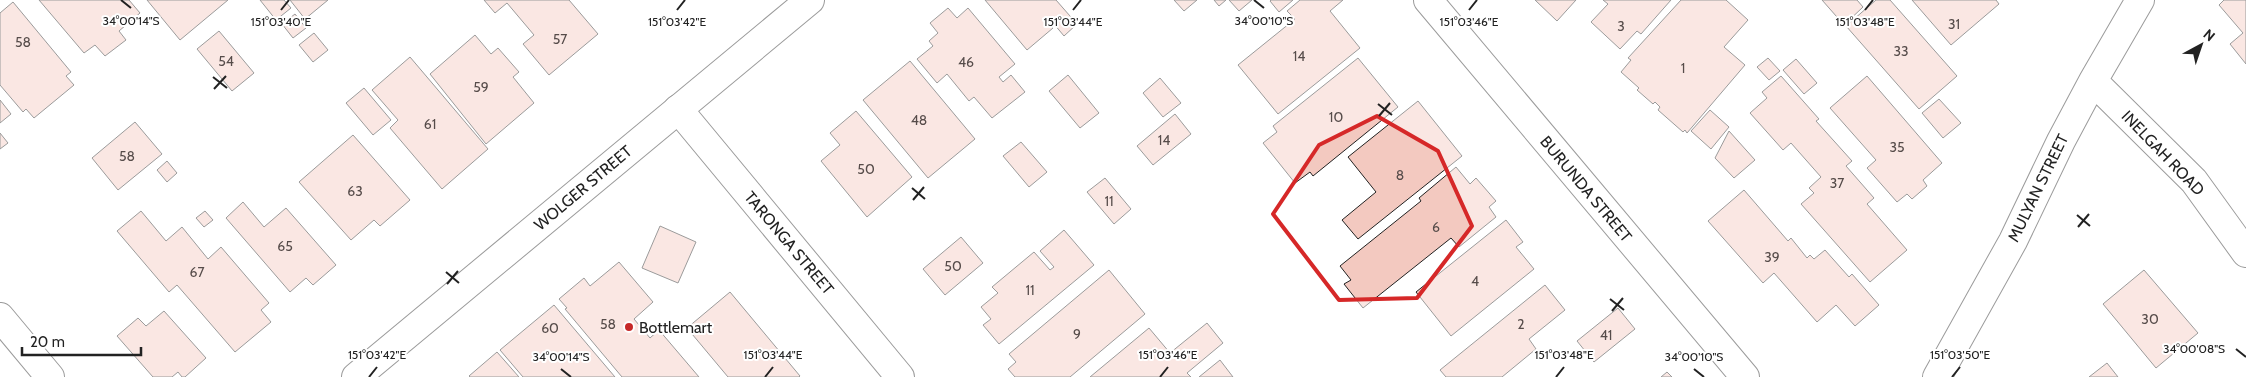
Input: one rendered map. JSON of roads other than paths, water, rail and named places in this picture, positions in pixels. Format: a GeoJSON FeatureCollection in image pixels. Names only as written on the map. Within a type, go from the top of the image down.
{"type":"FeatureCollection","features":[{"type":"Feature","properties":{"kind":"street","name":"WOLGER STREET"},"geometry":{"type":"LineString","coordinates":[[356,377],[810,0]]}},
{"type":"Feature","properties":{"kind":"street","name":"BURUNDA STREET"},"geometry":{"type":"LineString","coordinates":[[1428,0],[1745,377]]}},
{"type":"Feature","properties":{"kind":"street","name":"MULYAN STREET"},"geometry":{"type":"LineString","coordinates":[[1937,377],[2013,241],[2061,141],[2093,81],[2140,0]]}},
{"type":"Feature","properties":{"kind":"street","name":"INELGAH ROAD"},"geometry":{"type":"LineString","coordinates":[[2093,81],[2194,181],[2246,253]]}},
{"type":"Feature","properties":{"kind":"street","name":"TARONGA STREET"},"geometry":{"type":"LineString","coordinates":[[678,109],[900,377]]}},
{"type":"Feature","properties":{"kind":"street"},"geometry":{"type":"LineString","coordinates":[[0,317],[50,377]]}},
{"type":"Feature","properties":{"kind":"place","name":"Bottlemart"},"geometry":{"type":"Point","coordinates":[629,327]}}]}
